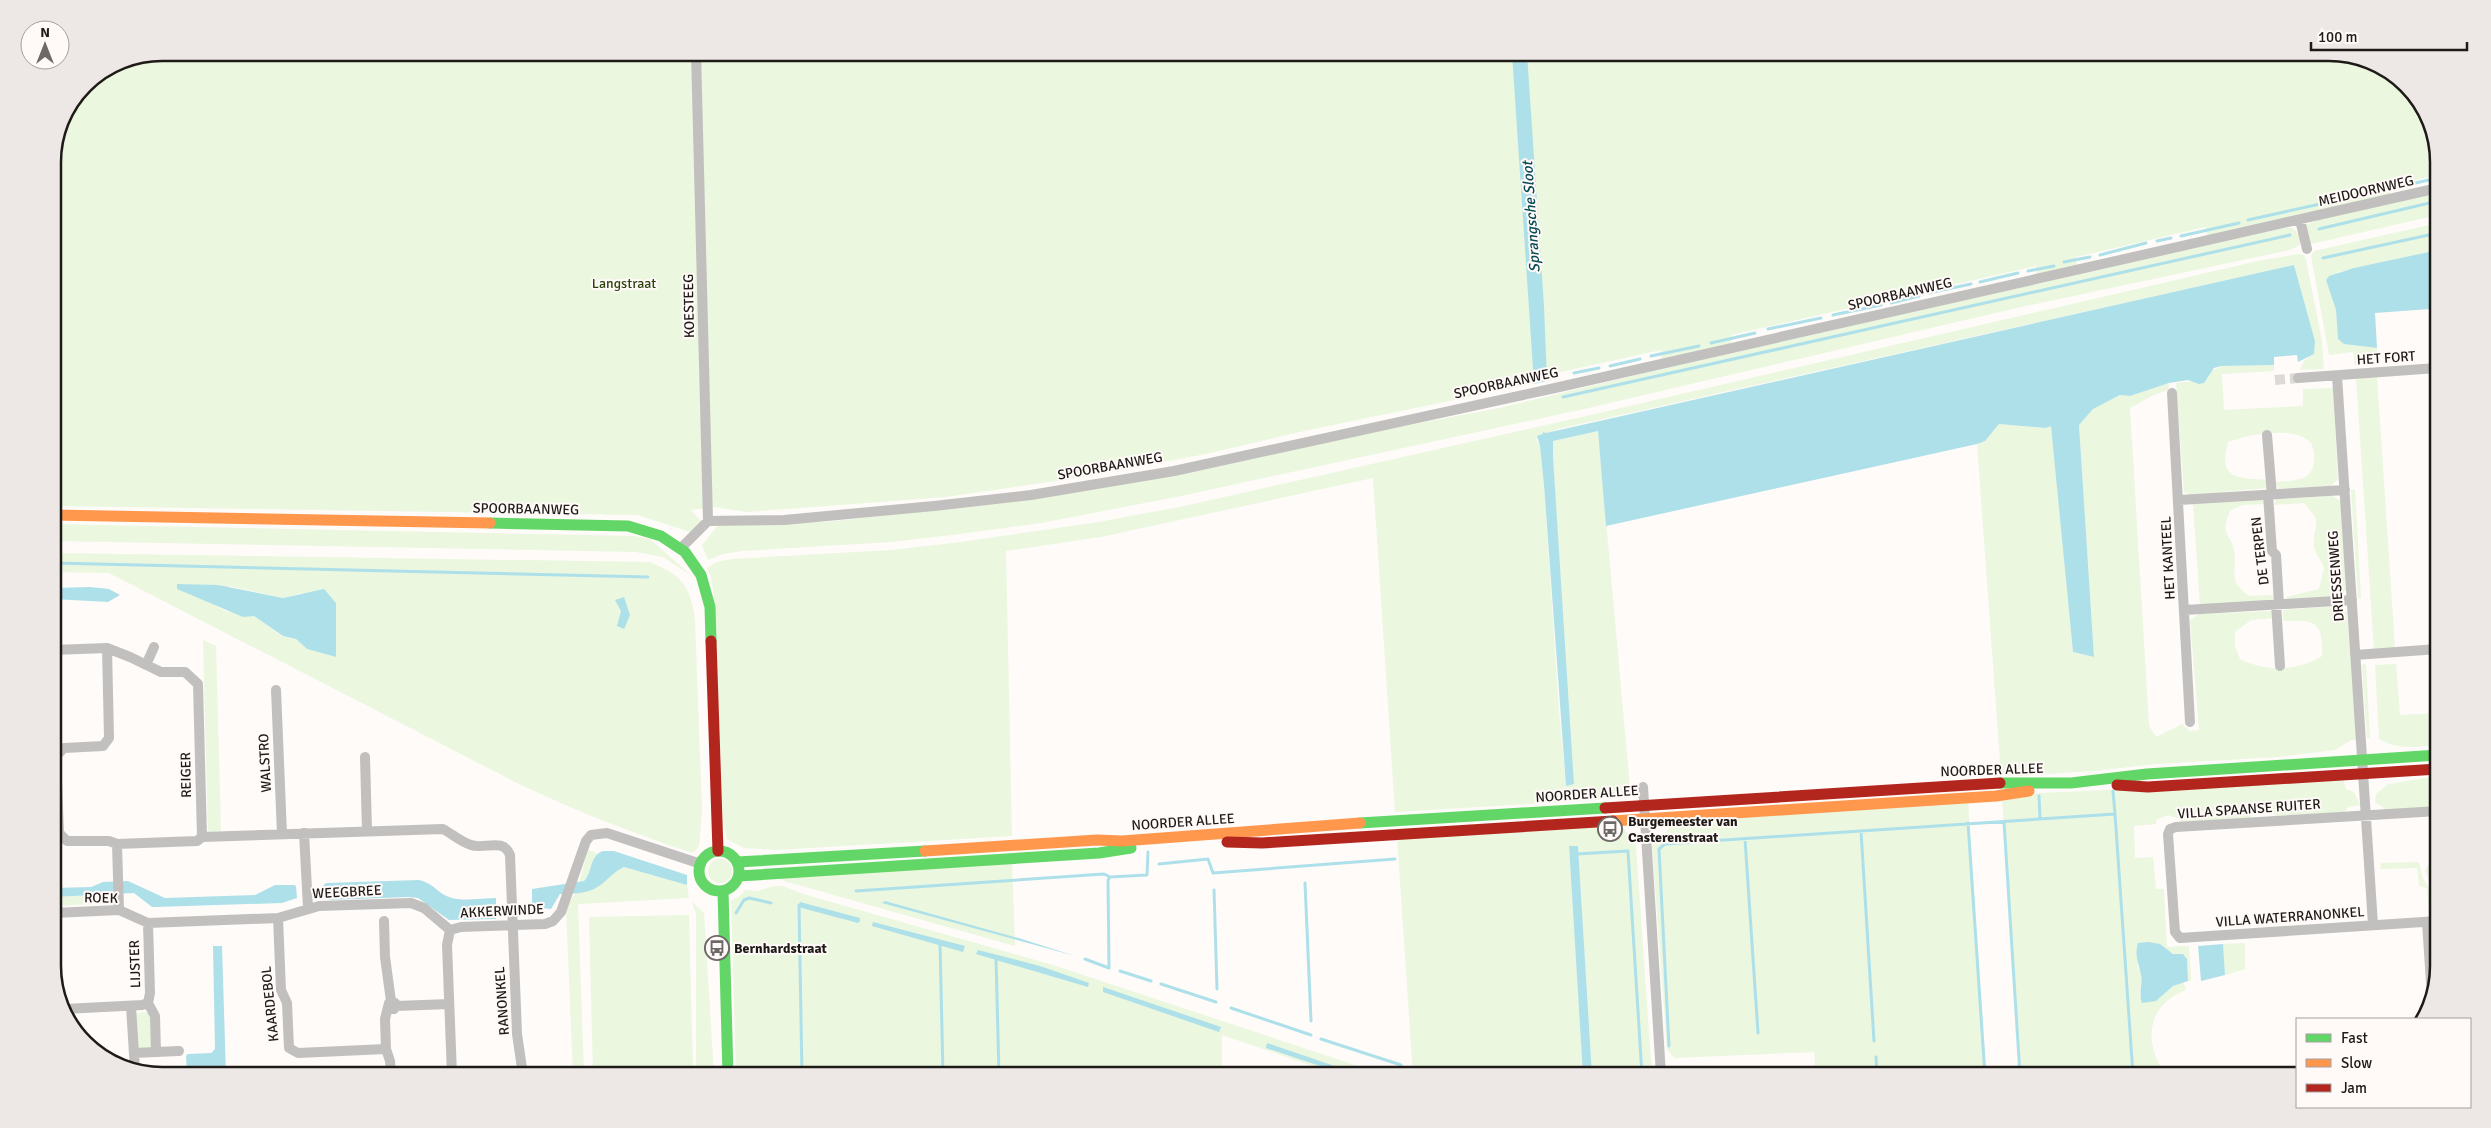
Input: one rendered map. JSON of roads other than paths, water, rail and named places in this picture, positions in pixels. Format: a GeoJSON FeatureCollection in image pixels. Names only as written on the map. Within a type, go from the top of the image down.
{"type":"FeatureCollection","features":[{"type":"Feature","properties":{"kind":"street","name":"KOESTEEG"},"geometry":{"type":"LineString","coordinates":[[696,61],[708,521]]}},
{"type":"Feature","properties":{"kind":"street","name":"MEIDOORNWEG"},"geometry":{"type":"LineString","coordinates":[[2300,220],[2430,190]]}},
{"type":"Feature","properties":{"kind":"street","name":"SPOORBAANWEG"},"geometry":{"type":"LineString","coordinates":[[708,521],[784,520],[934,506],[1030,495],[1174,471],[1555,388],[2300,220]]}},
{"type":"Feature","properties":{"kind":"street"},"geometry":{"type":"LineString","coordinates":[[2300,220],[2307,248]]}},
{"type":"Feature","properties":{"kind":"street","name":"HET FORT"},"geometry":{"type":"LineString","coordinates":[[2298,378],[2430,369]]}},
{"type":"Feature","properties":{"kind":"street","name":"DRIESSENWEG"},"geometry":{"type":"LineString","coordinates":[[2337,376],[2363,774]]}},
{"type":"Feature","properties":{"kind":"street","name":"HET KANTEEL"},"geometry":{"type":"LineString","coordinates":[[2172,393],[2190,722]]}},
{"type":"Feature","properties":{"kind":"street","name":"DE TERPEN"},"geometry":{"type":"LineString","coordinates":[[2267,434],[2272,551],[2276,555],[2280,666]]}},
{"type":"Feature","properties":{"kind":"street","name":"DE TERPEN"},"geometry":{"type":"LineString","coordinates":[[2179,500],[2345,490]]}},
{"type":"Feature","properties":{"kind":"street","name":"SPOORBAANWEG"},"geometry":{"type":"LineString","coordinates":[[61,515],[628,526],[664,536],[681,548],[702,576],[710,607],[718,851]]}},
{"type":"Feature","properties":{"kind":"street"},"geometry":{"type":"LineString","coordinates":[[681,548],[708,521]]}},
{"type":"Feature","properties":{"kind":"street","name":"DE TERPEN"},"geometry":{"type":"LineString","coordinates":[[2184,610],[2352,600]]}},
{"type":"Feature","properties":{"kind":"street"},"geometry":{"type":"LineString","coordinates":[[146,665],[154,647]]}},
{"type":"Feature","properties":{"kind":"street"},"geometry":{"type":"LineString","coordinates":[[61,751],[64,748],[103,746],[110,738],[106,648]]}},
{"type":"Feature","properties":{"kind":"street","name":"REIGER"},"geometry":{"type":"LineString","coordinates":[[61,650],[106,648],[161,672],[185,672],[198,684],[202,837]]}},
{"type":"Feature","properties":{"kind":"street"},"geometry":{"type":"LineString","coordinates":[[2356,655],[2430,650]]}},
{"type":"Feature","properties":{"kind":"street","name":"WALSTRO"},"geometry":{"type":"LineString","coordinates":[[276,690],[282,834]]}},
{"type":"Feature","properties":{"kind":"street","name":"NOORDER ALLEE"},"geometry":{"type":"LineString","coordinates":[[737,862],[1097,840],[1122,841],[1355,824],[1986,784],[2020,785],[2430,756]]}},
{"type":"Feature","properties":{"kind":"street"},"geometry":{"type":"LineString","coordinates":[[365,757],[367,831]]}},
{"type":"Feature","properties":{"kind":"street","name":"NOORDER ALLEE"},"geometry":{"type":"LineString","coordinates":[[739,876],[1099,853],[1122,848],[1356,837],[1996,796],[2018,792],[2126,785],[2148,787],[2430,770]]}},
{"type":"Feature","properties":{"kind":"street","name":"VILLA WATERRANONKEL"},"geometry":{"type":"LineString","coordinates":[[2177,935],[2180,938],[2373,925],[2363,774]]}},
{"type":"Feature","properties":{"kind":"street"},"geometry":{"type":"LineString","coordinates":[[1644,787],[1660,1067]]}},
{"type":"Feature","properties":{"kind":"street","name":"VILLA SPAANSE RUITER"},"geometry":{"type":"LineString","coordinates":[[2177,935],[2175,932],[2171,882],[2168,834],[2170,829],[2430,811]]}},
{"type":"Feature","properties":{"kind":"street"},"geometry":{"type":"LineString","coordinates":[[1355,824],[1356,837]]}},
{"type":"Feature","properties":{"kind":"street"},"geometry":{"type":"LineString","coordinates":[[61,835],[67,841],[109,841],[117,844],[197,841],[202,837],[443,829],[472,846],[501,845],[505,848],[510,855],[512,925]]}},
{"type":"Feature","properties":{"kind":"street","name":"AKKERWINDE"},"geometry":{"type":"LineString","coordinates":[[452,1067],[447,946],[450,930],[461,927],[553,921],[561,912],[586,841],[591,835],[598,833],[607,833],[700,864]]}},
{"type":"Feature","properties":{"kind":"street"},"geometry":{"type":"LineString","coordinates":[[304,834],[308,908]]}},
{"type":"Feature","properties":{"kind":"street"},"geometry":{"type":"LineString","coordinates":[[117,844],[120,910]]}},
{"type":"Feature","properties":{"kind":"street"},"geometry":{"type":"LineString","coordinates":[[718,851],[731,855],[737,862],[739,876],[733,886],[723,891],[710,889],[700,875],[700,864],[708,854],[718,851]]}},
{"type":"Feature","properties":{"kind":"street"},"geometry":{"type":"LineString","coordinates":[[723,891],[728,1067]]}},
{"type":"Feature","properties":{"kind":"street","name":"WEEGBREE"},"geometry":{"type":"LineString","coordinates":[[148,923],[278,918],[308,908],[411,903],[424,908],[450,930]]}},
{"type":"Feature","properties":{"kind":"street","name":"ROEK"},"geometry":{"type":"LineString","coordinates":[[61,913],[120,910],[148,923]]}},
{"type":"Feature","properties":{"kind":"street","name":"KAARDEBOL"},"geometry":{"type":"LineString","coordinates":[[278,918],[281,990],[287,1003],[289,1048],[298,1053],[386,1050]]}},
{"type":"Feature","properties":{"kind":"street"},"geometry":{"type":"LineString","coordinates":[[384,920],[385,957],[392,1005],[385,1019],[386,1050],[390,1067]]}},
{"type":"Feature","properties":{"kind":"street"},"geometry":{"type":"LineString","coordinates":[[2427,922],[2430,967]]}},
{"type":"Feature","properties":{"kind":"street"},"geometry":{"type":"LineString","coordinates":[[2373,925],[2430,922]]}},
{"type":"Feature","properties":{"kind":"street","name":"LIJSTER"},"geometry":{"type":"LineString","coordinates":[[148,923],[150,993],[148,1003],[155,1016],[156,1052]]}},
{"type":"Feature","properties":{"kind":"street","name":"RANONKEL"},"geometry":{"type":"LineString","coordinates":[[512,925],[517,1034],[522,1067]]}},
{"type":"Feature","properties":{"kind":"street","name":"LIJSTER"},"geometry":{"type":"LineString","coordinates":[[71,1009],[131,1006],[148,1003]]}},
{"type":"Feature","properties":{"kind":"street"},"geometry":{"type":"LineString","coordinates":[[392,1005],[449,1004]]}},
{"type":"Feature","properties":{"kind":"street","name":"LIJSTER"},"geometry":{"type":"LineString","coordinates":[[131,1006],[135,1063]]}},
{"type":"Feature","properties":{"kind":"street"},"geometry":{"type":"LineString","coordinates":[[134,1053],[179,1051]]}},
{"type":"Feature","properties":{"kind":"water","name":"Sprangsche Sloot"},"geometry":{"type":"Polygon","coordinates":[[[1513,61],[1528,61],[1544,306],[1547,381],[1534,384],[1513,61]]]}},
{"type":"Feature","properties":{"kind":"water"},"geometry":{"type":"Polygon","coordinates":[[[2430,252],[2430,309],[2375,313],[2377,348],[2344,344],[2338,339],[2336,310],[2326,280],[2329,276],[2354,268],[2430,252]]]}},
{"type":"Feature","properties":{"kind":"water"},"geometry":{"type":"Polygon","coordinates":[[[2294,265],[2315,341],[2314,354],[2298,362],[2297,355],[2274,357],[2274,365],[2221,366],[2214,368],[2204,383],[2199,384],[2188,380],[2169,383],[2130,396],[2120,395],[2093,409],[2079,425],[2094,657],[2073,652],[2051,426],[2046,428],[1999,424],[1985,441],[1977,444],[1606,526],[1598,431],[1553,441],[1574,784],[1566,786],[1544,485],[1540,446],[1537,436],[1543,434],[1543,432],[1546,433],[2294,265]]]}},
{"type":"Feature","properties":{"kind":"water"},"geometry":{"type":"Polygon","coordinates":[[[177,584],[218,585],[283,598],[324,589],[336,603],[336,657],[307,649],[296,639],[283,636],[254,616],[243,617],[177,589],[177,584]]]}},
{"type":"Feature","properties":{"kind":"water"},"geometry":{"type":"Polygon","coordinates":[[[90,587],[109,589],[120,595],[108,602],[61,599],[61,588],[90,587]]]}},
{"type":"Feature","properties":{"kind":"water"},"geometry":{"type":"Polygon","coordinates":[[[624,597],[630,615],[624,629],[617,626],[621,611],[615,600],[624,597]]]}},
{"type":"Feature","properties":{"kind":"water"},"geometry":{"type":"Polygon","coordinates":[[[1569,846],[1578,846],[1592,1067],[1583,1067],[1569,846]]]}},
{"type":"Feature","properties":{"kind":"water"},"geometry":{"type":"Polygon","coordinates":[[[603,851],[614,851],[687,875],[687,885],[624,867],[590,891],[560,894],[551,909],[532,907],[532,889],[584,881],[593,860],[603,851]]]}},
{"type":"Feature","properties":{"kind":"water"},"geometry":{"type":"Polygon","coordinates":[[[419,880],[449,897],[466,900],[496,898],[496,919],[449,920],[418,898],[329,900],[321,893],[321,888],[326,883],[419,880]]]}},
{"type":"Feature","properties":{"kind":"water"},"geometry":{"type":"Polygon","coordinates":[[[128,881],[165,898],[255,895],[275,885],[294,885],[296,886],[297,898],[282,903],[152,907],[134,893],[61,897],[61,888],[91,887],[103,882],[128,881]]]}},
{"type":"Feature","properties":{"kind":"water"},"geometry":{"type":"Polygon","coordinates":[[[885,901],[1022,939],[1075,956],[882,903],[885,901]]]}},
{"type":"Feature","properties":{"kind":"water"},"geometry":{"type":"Polygon","coordinates":[[[800,902],[860,918],[860,921],[858,923],[798,907],[800,902]]]}},
{"type":"Feature","properties":{"kind":"water"},"geometry":{"type":"Polygon","coordinates":[[[873,922],[965,946],[963,952],[872,926],[873,922]]]}},
{"type":"Feature","properties":{"kind":"water"},"geometry":{"type":"Polygon","coordinates":[[[2138,943],[2160,944],[2173,954],[2183,954],[2187,959],[2188,981],[2173,986],[2156,1001],[2142,1003],[2137,948],[2138,943]]]}},
{"type":"Feature","properties":{"kind":"water"},"geometry":{"type":"Polygon","coordinates":[[[2223,944],[2225,975],[2201,981],[2198,946],[2223,944]]]}},
{"type":"Feature","properties":{"kind":"water"},"geometry":{"type":"Polygon","coordinates":[[[213,946],[222,946],[226,1067],[187,1067],[186,1056],[188,1054],[211,1053],[215,1049],[213,946]]]}},
{"type":"Feature","properties":{"kind":"water"},"geometry":{"type":"Polygon","coordinates":[[[978,950],[1040,966],[1089,983],[1088,987],[976,954],[978,950]]]}},
{"type":"Feature","properties":{"kind":"water"},"geometry":{"type":"Polygon","coordinates":[[[1103,987],[1221,1027],[1219,1032],[1103,992],[1103,987]]]}},
{"type":"Feature","properties":{"kind":"water"},"geometry":{"type":"Polygon","coordinates":[[[1267,1043],[1337,1067],[1323,1067],[1266,1048],[1267,1043]]]}},
{"type":"Feature","properties":{"kind":"waterway"},"geometry":{"type":"LineString","coordinates":[[2361,195],[2430,180]]}},
{"type":"Feature","properties":{"kind":"waterway"},"geometry":{"type":"LineString","coordinates":[[2337,200],[2350,197]]}},
{"type":"Feature","properties":{"kind":"waterway"},"geometry":{"type":"LineString","coordinates":[[2248,220],[2329,202]]}},
{"type":"Feature","properties":{"kind":"waterway"},"geometry":{"type":"LineString","coordinates":[[2319,229],[2430,203]]}},
{"type":"Feature","properties":{"kind":"waterway"},"geometry":{"type":"LineString","coordinates":[[2181,236],[2239,223]]}},
{"type":"Feature","properties":{"kind":"waterway"},"geometry":{"type":"LineString","coordinates":[[1563,397],[2290,235]]}},
{"type":"Feature","properties":{"kind":"waterway"},"geometry":{"type":"LineString","coordinates":[[2323,258],[2430,235]]}},
{"type":"Feature","properties":{"kind":"waterway"},"geometry":{"type":"LineString","coordinates":[[2157,241],[2171,238]]}},
{"type":"Feature","properties":{"kind":"waterway"},"geometry":{"type":"LineString","coordinates":[[2100,255],[2146,243]]}},
{"type":"Feature","properties":{"kind":"waterway"},"geometry":{"type":"LineString","coordinates":[[2064,262],[2090,257]]}},
{"type":"Feature","properties":{"kind":"waterway"},"geometry":{"type":"LineString","coordinates":[[2028,271],[2054,266]]}},
{"type":"Feature","properties":{"kind":"waterway"},"geometry":{"type":"LineString","coordinates":[[1980,282],[2018,273]]}},
{"type":"Feature","properties":{"kind":"waterway"},"geometry":{"type":"LineString","coordinates":[[1928,293],[1971,284]]}},
{"type":"Feature","properties":{"kind":"waterway"},"geometry":{"type":"LineString","coordinates":[[1891,303],[1919,296]]}},
{"type":"Feature","properties":{"kind":"waterway"},"geometry":{"type":"LineString","coordinates":[[1833,315],[1881,305]]}},
{"type":"Feature","properties":{"kind":"waterway"},"geometry":{"type":"LineString","coordinates":[[1768,329],[1821,318]]}},
{"type":"Feature","properties":{"kind":"waterway"},"geometry":{"type":"LineString","coordinates":[[1711,343],[1755,333]]}},
{"type":"Feature","properties":{"kind":"waterway"},"geometry":{"type":"LineString","coordinates":[[1651,356],[1699,346]]}},
{"type":"Feature","properties":{"kind":"waterway"},"geometry":{"type":"LineString","coordinates":[[1610,366],[1640,359]]}},
{"type":"Feature","properties":{"kind":"waterway"},"geometry":{"type":"LineString","coordinates":[[1574,373],[1599,368]]}},
{"type":"Feature","properties":{"kind":"waterway"},"geometry":{"type":"LineString","coordinates":[[61,563],[648,577]]}},
{"type":"Feature","properties":{"kind":"waterway"},"geometry":{"type":"LineString","coordinates":[[2113,791],[2115,814]]}},
{"type":"Feature","properties":{"kind":"waterway"},"geometry":{"type":"LineString","coordinates":[[2039,796],[2040,819]]}},
{"type":"Feature","properties":{"kind":"waterway"},"geometry":{"type":"LineString","coordinates":[[1669,1046],[1659,849],[1665,844],[2115,814],[2132,1067]]}},
{"type":"Feature","properties":{"kind":"waterway"},"geometry":{"type":"LineString","coordinates":[[2004,822],[2019,1067]]}},
{"type":"Feature","properties":{"kind":"waterway"},"geometry":{"type":"LineString","coordinates":[[1968,823],[1984,1067]]}},
{"type":"Feature","properties":{"kind":"waterway"},"geometry":{"type":"LineString","coordinates":[[1861,831],[1874,1041]]}},
{"type":"Feature","properties":{"kind":"waterway"},"geometry":{"type":"LineString","coordinates":[[1745,839],[1758,1033]]}},
{"type":"Feature","properties":{"kind":"waterway"},"geometry":{"type":"LineString","coordinates":[[1576,854],[1628,851],[1642,1067]]}},
{"type":"Feature","properties":{"kind":"waterway"},"geometry":{"type":"LineString","coordinates":[[1085,959],[1109,968],[1108,880],[1110,877],[1147,875],[1148,852]]}},
{"type":"Feature","properties":{"kind":"waterway"},"geometry":{"type":"LineString","coordinates":[[1159,864],[1208,859],[1213,873],[1395,859]]}},
{"type":"Feature","properties":{"kind":"waterway"},"geometry":{"type":"LineString","coordinates":[[856,891],[1104,874],[1110,877]]}},
{"type":"Feature","properties":{"kind":"waterway"},"geometry":{"type":"LineString","coordinates":[[1305,883],[1311,1021]]}},
{"type":"Feature","properties":{"kind":"waterway"},"geometry":{"type":"LineString","coordinates":[[1214,890],[1217,989]]}},
{"type":"Feature","properties":{"kind":"waterway"},"geometry":{"type":"LineString","coordinates":[[736,913],[744,900],[749,898],[771,903]]}},
{"type":"Feature","properties":{"kind":"waterway"},"geometry":{"type":"LineString","coordinates":[[799,905],[802,1067]]}},
{"type":"Feature","properties":{"kind":"waterway"},"geometry":{"type":"LineString","coordinates":[[940,943],[943,1067]]}},
{"type":"Feature","properties":{"kind":"waterway"},"geometry":{"type":"LineString","coordinates":[[996,958],[999,1067]]}},
{"type":"Feature","properties":{"kind":"waterway"},"geometry":{"type":"LineString","coordinates":[[1120,971],[1151,981]]}},
{"type":"Feature","properties":{"kind":"waterway"},"geometry":{"type":"LineString","coordinates":[[1161,984],[1216,1002]]}},
{"type":"Feature","properties":{"kind":"waterway"},"geometry":{"type":"LineString","coordinates":[[1231,1008],[1311,1035]]}},
{"type":"Feature","properties":{"kind":"waterway"},"geometry":{"type":"LineString","coordinates":[[1321,1039],[1401,1065]]}},
{"type":"Feature","properties":{"kind":"waterway"},"geometry":{"type":"LineString","coordinates":[[1876,1057],[1877,1067]]}},
{"type":"Feature","properties":{"kind":"tunnel"},"geometry":{"type":"LineString","coordinates":[[2275,380],[2298,378]]}},
{"type":"Feature","properties":{"kind":"place","name":"Burgemeester van Casterenstraat"},"geometry":{"type":"Point","coordinates":[1610,829]}},
{"type":"Feature","properties":{"kind":"place","name":"Bernhardstraat"},"geometry":{"type":"Point","coordinates":[717,948]}},
{"type":"Feature","properties":{"kind":"park label","name":"Langstraat"},"geometry":{"type":"Point","coordinates":[624,283]}}]}
